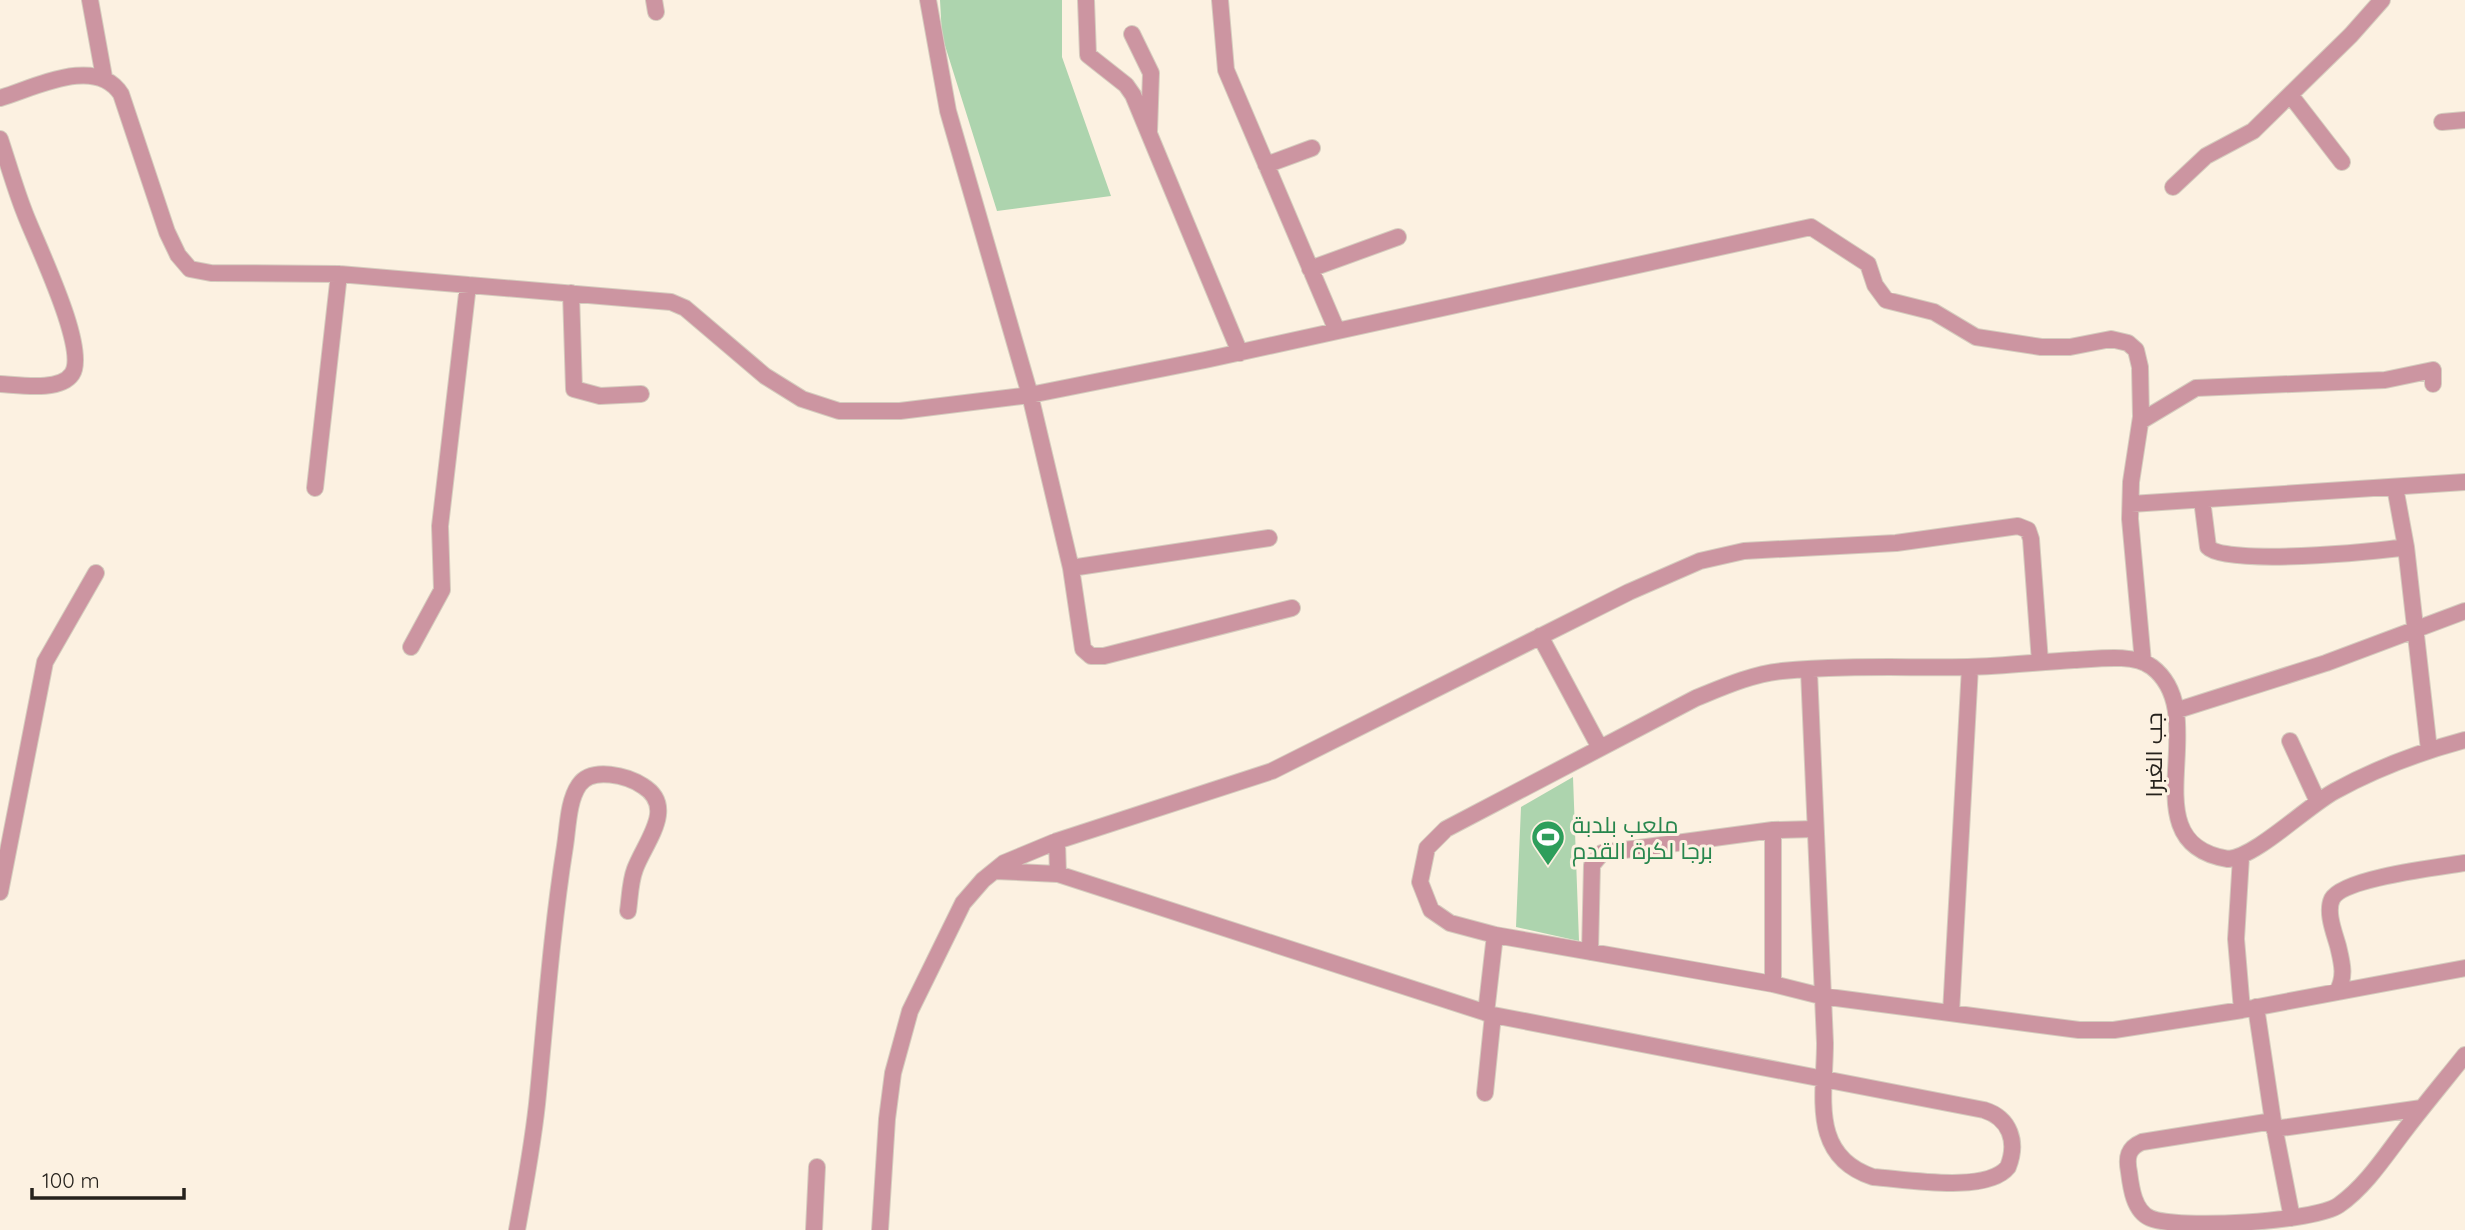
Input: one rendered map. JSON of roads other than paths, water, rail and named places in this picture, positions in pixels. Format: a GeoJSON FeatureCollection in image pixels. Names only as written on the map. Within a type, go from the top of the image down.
{"type":"FeatureCollection","features":[{"type":"Feature","properties":{"kind":"street"},"geometry":{"type":"LineString","coordinates":[[90,0],[104,77]]}},
{"type":"Feature","properties":{"kind":"street"},"geometry":{"type":"LineString","coordinates":[[928,0],[948,111],[1030,395],[1071,568],[1081,645],[1085,652],[1094,656],[1233,625],[1292,608]]}},
{"type":"Feature","properties":{"kind":"street"},"geometry":{"type":"LineString","coordinates":[[1086,0],[1088,55],[1130,88],[1240,353]]}},
{"type":"Feature","properties":{"kind":"street"},"geometry":{"type":"LineString","coordinates":[[1220,0],[1226,70],[1337,331]]}},
{"type":"Feature","properties":{"kind":"street"},"geometry":{"type":"LineString","coordinates":[[2173,187],[2206,156],[2253,131],[2291,96],[2382,0]]}},
{"type":"Feature","properties":{"kind":"street"},"geometry":{"type":"LineString","coordinates":[[1132,34],[1151,73],[1149,137]]}},
{"type":"Feature","properties":{"kind":"street"},"geometry":{"type":"LineString","coordinates":[[0,98],[70,76],[104,77],[114,83],[121,94],[167,232],[178,255],[190,269],[211,273],[339,274],[641,298],[677,304],[694,314],[765,376],[802,399],[831,410],[900,411],[1030,395],[1566,283],[1809,227],[1868,264],[1875,285],[1886,300],[1934,312],[1976,337],[2041,347],[2070,347],[2111,339],[2128,343],[2136,350],[2140,368],[2141,422],[2131,504],[2143,662],[2040,662],[1970,667],[1782,671],[1729,685],[1600,748],[1446,829],[1427,848],[1420,882],[1430,910],[1450,923],[1494,935],[1773,984],[1821,996],[2102,1031],[2249,1009],[2465,968]]}},
{"type":"Feature","properties":{"kind":"street"},"geometry":{"type":"LineString","coordinates":[[2291,96],[2342,162]]}},
{"type":"Feature","properties":{"kind":"street"},"geometry":{"type":"LineString","coordinates":[[2442,122],[2465,120]]}},
{"type":"Feature","properties":{"kind":"street"},"geometry":{"type":"LineString","coordinates":[[0,139],[24,214],[51,270],[63,305],[75,365],[72,375],[59,384],[0,384]]}},
{"type":"Feature","properties":{"kind":"street"},"geometry":{"type":"LineString","coordinates":[[1266,165],[1312,148]]}},
{"type":"Feature","properties":{"kind":"street"},"geometry":{"type":"LineString","coordinates":[[1310,269],[1398,237]]}},
{"type":"Feature","properties":{"kind":"street"},"geometry":{"type":"LineString","coordinates":[[315,488],[339,274]]}},
{"type":"Feature","properties":{"kind":"street"},"geometry":{"type":"LineString","coordinates":[[411,647],[442,590],[440,526],[468,285]]}},
{"type":"Feature","properties":{"kind":"street"},"geometry":{"type":"LineString","coordinates":[[571,293],[573,389],[600,396],[641,394]]}},
{"type":"Feature","properties":{"kind":"street"},"geometry":{"type":"LineString","coordinates":[[2141,422],[2196,388],[2385,380],[2433,370],[2433,384]]}},
{"type":"Feature","properties":{"kind":"street"},"geometry":{"type":"LineString","coordinates":[[2131,504],[2465,482]]}},
{"type":"Feature","properties":{"kind":"street"},"geometry":{"type":"LineString","coordinates":[[2395,487],[2406,547],[2429,750]]}},
{"type":"Feature","properties":{"kind":"street"},"geometry":{"type":"LineString","coordinates":[[2202,500],[2208,547],[2227,556],[2343,554],[2406,547]]}},
{"type":"Feature","properties":{"kind":"street"},"geometry":{"type":"LineString","coordinates":[[880,1230],[893,1073],[910,1011],[953,921],[973,890],[1004,863],[1057,841],[1272,771],[1540,636],[1679,570],[1719,555],[1744,551],[1895,543],[2018,526],[2028,530],[2031,539],[2040,662]]}},
{"type":"Feature","properties":{"kind":"street"},"geometry":{"type":"LineString","coordinates":[[1071,568],[1269,538]]}},
{"type":"Feature","properties":{"kind":"street"},"geometry":{"type":"LineString","coordinates":[[0,892],[45,662],[96,573]]}},
{"type":"Feature","properties":{"kind":"street"},"geometry":{"type":"LineString","coordinates":[[2178,710],[2326,663],[2465,611]]}},
{"type":"Feature","properties":{"kind":"street"},"geometry":{"type":"LineString","coordinates":[[1540,636],[1600,748]]}},
{"type":"Feature","properties":{"kind":"street","name":"جب الغبرا"},"geometry":{"type":"LineString","coordinates":[[2143,662],[2168,684],[2178,710],[2179,744],[2174,776],[2176,815],[2186,834],[2203,850],[2228,859],[2241,857]]}},
{"type":"Feature","properties":{"kind":"street"},"geometry":{"type":"LineString","coordinates":[[1951,1013],[1970,667]]}},
{"type":"Feature","properties":{"kind":"street"},"geometry":{"type":"LineString","coordinates":[[995,871],[1058,874],[1489,1014],[1823,1078],[1994,1113],[2011,1136],[2013,1150],[2008,1167],[1992,1179],[1963,1182],[1873,1177],[1860,1172],[1839,1157],[1826,1130],[1823,1078],[1825,1043],[1809,671]]}},
{"type":"Feature","properties":{"kind":"street"},"geometry":{"type":"LineString","coordinates":[[2291,1218],[2236,939],[2241,857],[2318,802],[2408,756],[2465,740]]}},
{"type":"Feature","properties":{"kind":"street"},"geometry":{"type":"LineString","coordinates":[[2290,741],[2318,802]]}},
{"type":"Feature","properties":{"kind":"street"},"geometry":{"type":"LineString","coordinates":[[517,1230],[538,1098],[555,906],[570,809],[579,785],[590,776],[614,775],[635,781],[655,794],[659,801],[656,822],[633,877],[628,911]]}},
{"type":"Feature","properties":{"kind":"street"},"geometry":{"type":"LineString","coordinates":[[1590,952],[1592,865],[1599,855],[1773,830],[1815,829]]}},
{"type":"Feature","properties":{"kind":"street"},"geometry":{"type":"LineString","coordinates":[[1773,830],[1773,984]]}},
{"type":"Feature","properties":{"kind":"street"},"geometry":{"type":"LineString","coordinates":[[1057,841],[1058,874]]}},
{"type":"Feature","properties":{"kind":"street"},"geometry":{"type":"LineString","coordinates":[[2337,992],[2344,971],[2331,920],[2330,902],[2335,894],[2352,885],[2465,863]]}},
{"type":"Feature","properties":{"kind":"street"},"geometry":{"type":"LineString","coordinates":[[1485,1093],[1494,935]]}},
{"type":"Feature","properties":{"kind":"street"},"geometry":{"type":"LineString","coordinates":[[2422,1108],[2137,1144],[2128,1156],[2131,1183],[2139,1208],[2151,1219],[2206,1222],[2318,1214],[2339,1205],[2375,1170],[2465,1055]]}},
{"type":"Feature","properties":{"kind":"street"},"geometry":{"type":"LineString","coordinates":[[814,1230],[817,1167]]}},
{"type":"Feature","properties":{"kind":"place","name":"ملعب بلدبة برجا لكرة القدم"},"geometry":{"type":"Point","coordinates":[1548,867]}}]}
